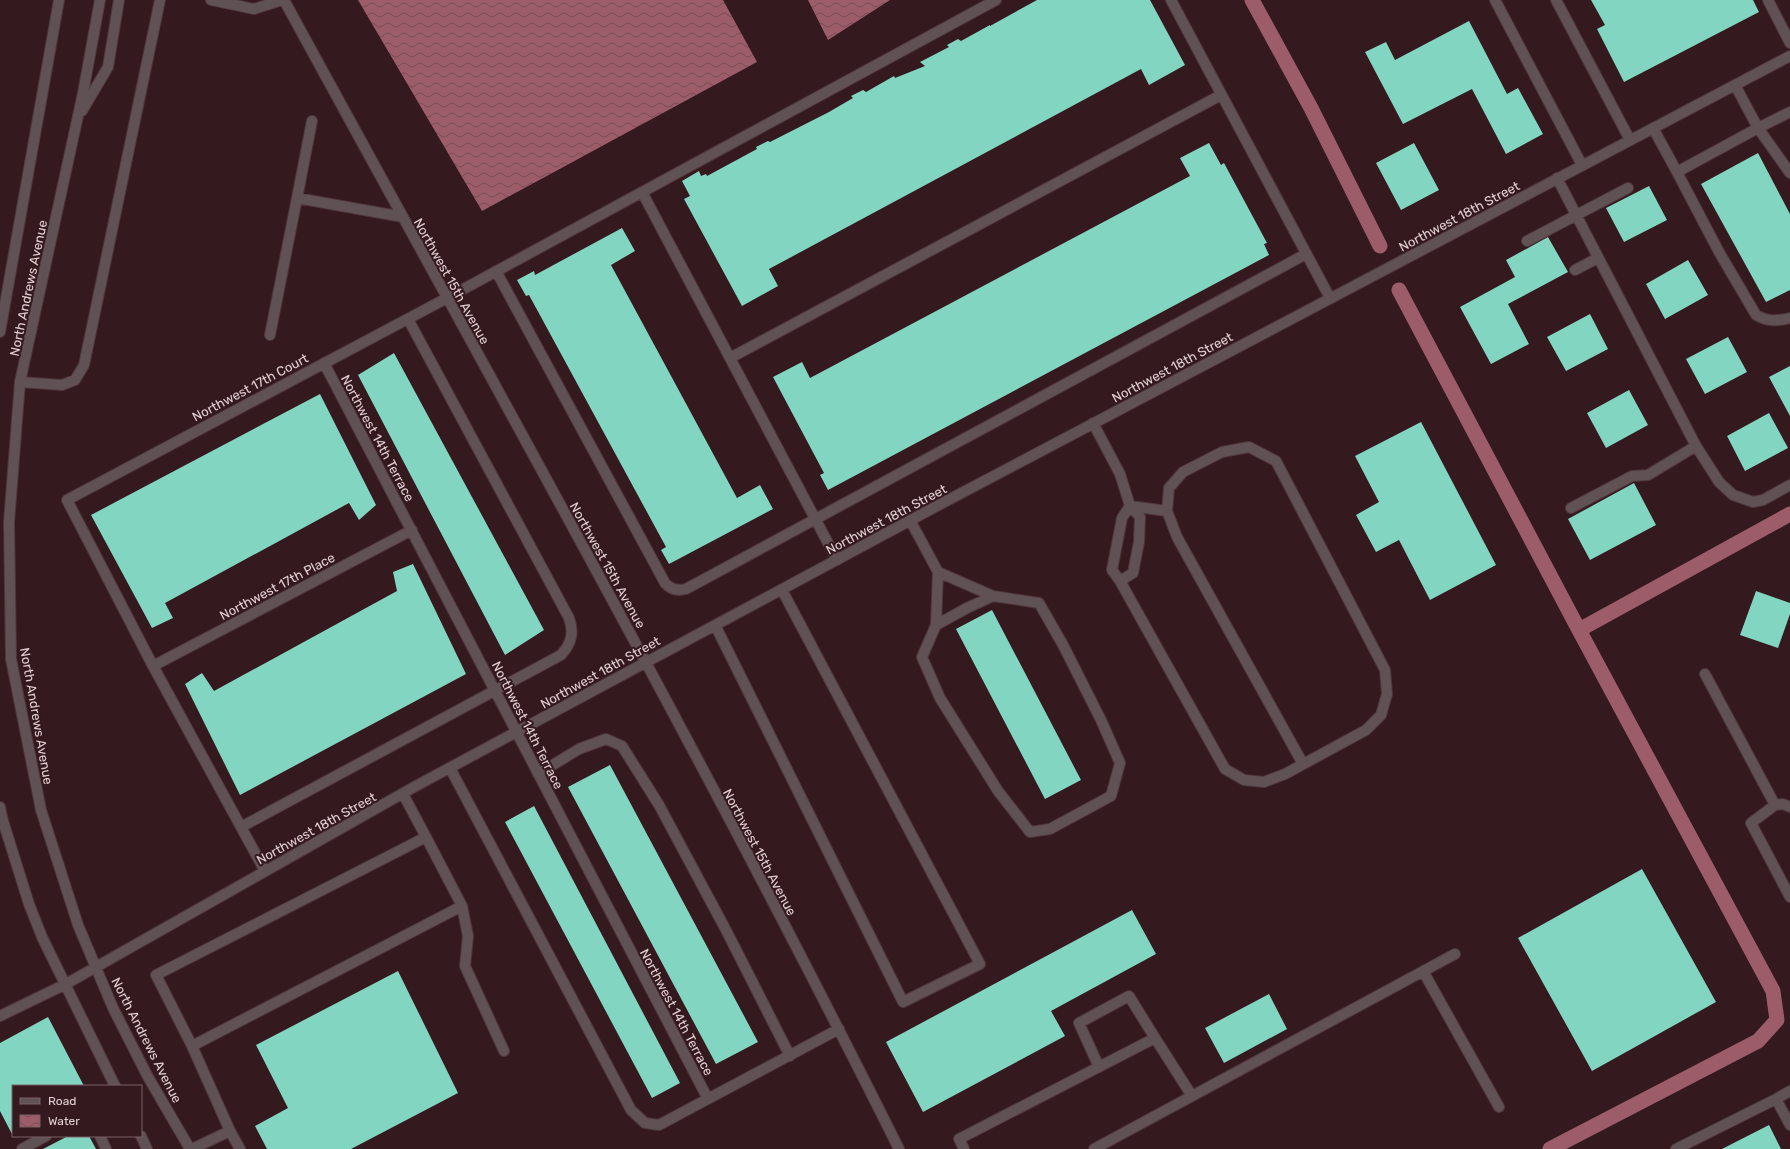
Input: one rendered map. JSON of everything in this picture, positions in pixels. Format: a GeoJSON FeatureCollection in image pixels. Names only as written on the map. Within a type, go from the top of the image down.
{"type":"FeatureCollection","features":[{"type":"Feature","properties":{"kind":"street","name":"North Andrews Avenue"},"geometry":{"type":"LineString","coordinates":[[0,332],[59,0]]}},
{"type":"Feature","properties":{"kind":"street","name":"North Andrews Avenue"},"geometry":{"type":"LineString","coordinates":[[100,0],[78,118],[20,382],[5,522],[11,659],[41,810],[78,925],[114,1008],[148,1077],[191,1149]]}},
{"type":"Feature","properties":{"kind":"street"},"geometry":{"type":"LineString","coordinates":[[78,118],[108,67],[119,0]]}},
{"type":"Feature","properties":{"kind":"street"},"geometry":{"type":"LineString","coordinates":[[20,382],[62,385],[75,380],[84,365],[160,0]]}},
{"type":"Feature","properties":{"kind":"street"},"geometry":{"type":"LineString","coordinates":[[211,0],[254,8],[283,0]]}},
{"type":"Feature","properties":{"kind":"street","name":"Northwest 15th Avenue"},"geometry":{"type":"LineString","coordinates":[[283,0],[646,662],[839,1029],[899,1149]]}},
{"type":"Feature","properties":{"kind":"street","name":"Northwest 17th Court"},"geometry":{"type":"LineString","coordinates":[[153,666],[67,500],[408,319],[996,0]]}},
{"type":"Feature","properties":{"kind":"street"},"geometry":{"type":"LineString","coordinates":[[1171,0],[1330,298]]}},
{"type":"Feature","properties":{"kind":"street"},"geometry":{"type":"LineString","coordinates":[[1495,0],[1582,165]]}},
{"type":"Feature","properties":{"kind":"street"},"geometry":{"type":"LineString","coordinates":[[1556,0],[1630,140]]}},
{"type":"Feature","properties":{"kind":"street"},"geometry":{"type":"LineString","coordinates":[[1768,0],[1790,43]]}},
{"type":"Feature","properties":{"kind":"street","name":"Northwest 18th Street"},"geometry":{"type":"LineString","coordinates":[[0,1016],[66,984],[450,768],[910,520],[1790,56]]}},
{"type":"Feature","properties":{"kind":"street"},"geometry":{"type":"LineString","coordinates":[[1735,85],[1758,128],[1790,173]]}},
{"type":"Feature","properties":{"kind":"street"},"geometry":{"type":"LineString","coordinates":[[730,358],[1221,94]]}},
{"type":"Feature","properties":{"kind":"street"},"geometry":{"type":"LineString","coordinates":[[1676,172],[1790,112]]}},
{"type":"Feature","properties":{"kind":"street"},"geometry":{"type":"LineString","coordinates":[[270,335],[312,121]]}},
{"type":"Feature","properties":{"kind":"street"},"geometry":{"type":"LineString","coordinates":[[1653,128],[1719,252],[1756,315],[1764,320],[1778,321],[1790,318]]}},
{"type":"Feature","properties":{"kind":"street"},"geometry":{"type":"LineString","coordinates":[[1557,178],[1696,446],[1719,482],[1733,495],[1753,502],[1763,500],[1790,485]]}},
{"type":"Feature","properties":{"kind":"street"},"geometry":{"type":"LineString","coordinates":[[1527,241],[1628,188]]}},
{"type":"Feature","properties":{"kind":"street"},"geometry":{"type":"LineString","coordinates":[[642,192],[837,560]]}},
{"type":"Feature","properties":{"kind":"street"},"geometry":{"type":"LineString","coordinates":[[297,198],[403,217]]}},
{"type":"Feature","properties":{"kind":"street"},"geometry":{"type":"LineString","coordinates":[[496,271],[667,586],[679,591],[686,589],[1306,254]]}},
{"type":"Feature","properties":{"kind":"street"},"geometry":{"type":"LineString","coordinates":[[1574,270],[1598,258]]}},
{"type":"Feature","properties":{"kind":"street"},"geometry":{"type":"LineString","coordinates":[[241,827],[494,690],[562,655],[569,644],[573,632],[572,626],[408,319]]}},
{"type":"Feature","properties":{"kind":"street","name":"Northwest 14th Terrace"},"geometry":{"type":"LineString","coordinates":[[324,363],[708,1099]]}},
{"type":"Feature","properties":{"kind":"street"},"geometry":{"type":"LineString","coordinates":[[1093,424],[1120,474],[1130,506],[1140,517],[1139,542],[1133,573],[1120,581]]}},
{"type":"Feature","properties":{"kind":"street"},"geometry":{"type":"LineString","coordinates":[[1571,508],[1632,476],[1648,475],[1696,446]]}},
{"type":"Feature","properties":{"kind":"street"},"geometry":{"type":"LineString","coordinates":[[1130,506],[1122,518],[1115,546],[1112,570],[1120,581],[1225,769],[1244,780],[1264,782],[1285,774],[1366,730],[1381,714],[1387,694],[1385,670],[1276,461],[1249,447],[1222,452],[1183,472],[1169,488],[1167,511],[1177,537],[1303,764]]}},
{"type":"Feature","properties":{"kind":"street"},"geometry":{"type":"LineString","coordinates":[[1130,506],[1167,511]]}},
{"type":"Feature","properties":{"kind":"street"},"geometry":{"type":"LineString","coordinates":[[910,520],[938,572],[936,625],[922,657],[940,698],[998,791],[1030,832],[1050,830],[1111,796],[1120,763],[1098,713],[1063,645],[1039,603],[993,596],[938,572]]}},
{"type":"Feature","properties":{"kind":"street","name":"Northwest 17th Place"},"geometry":{"type":"LineString","coordinates":[[153,666],[412,530]]}},
{"type":"Feature","properties":{"kind":"street"},"geometry":{"type":"LineString","coordinates":[[715,625],[903,1002],[980,964],[782,590]]}},
{"type":"Feature","properties":{"kind":"street"},"geometry":{"type":"LineString","coordinates":[[936,625],[966,608],[993,596]]}},
{"type":"Feature","properties":{"kind":"street"},"geometry":{"type":"LineString","coordinates":[[153,666],[265,872]]}},
{"type":"Feature","properties":{"kind":"street"},"geometry":{"type":"LineString","coordinates":[[1705,674],[1775,805]]}},
{"type":"Feature","properties":{"kind":"street"},"geometry":{"type":"LineString","coordinates":[[538,774],[579,749],[606,739],[622,746],[659,805],[727,932],[790,1056]]}},
{"type":"Feature","properties":{"kind":"street"},"geometry":{"type":"LineString","coordinates":[[450,768],[631,1110],[646,1123],[659,1125],[839,1029]]}},
{"type":"Feature","properties":{"kind":"street"},"geometry":{"type":"LineString","coordinates":[[403,794],[462,906],[468,936],[465,966],[504,1052]]}},
{"type":"Feature","properties":{"kind":"street"},"geometry":{"type":"LineString","coordinates":[[1790,807],[1783,804],[1775,805],[1751,823],[1790,897]]}},
{"type":"Feature","properties":{"kind":"street"},"geometry":{"type":"LineString","coordinates":[[0,807],[29,904],[42,937],[115,1085]]}},
{"type":"Feature","properties":{"kind":"street"},"geometry":{"type":"LineString","coordinates":[[240,1149],[230,1131],[192,1046],[156,975],[426,837]]}},
{"type":"Feature","properties":{"kind":"street"},"geometry":{"type":"LineString","coordinates":[[192,1046],[462,906]]}},
{"type":"Feature","properties":{"kind":"street"},"geometry":{"type":"LineString","coordinates":[[1094,1149],[1455,954]]}},
{"type":"Feature","properties":{"kind":"street"},"geometry":{"type":"LineString","coordinates":[[1423,971],[1499,1107]]}},
{"type":"Feature","properties":{"kind":"street"},"geometry":{"type":"LineString","coordinates":[[1099,1067],[1079,1023],[1129,996],[1192,1096]]}},
{"type":"Feature","properties":{"kind":"street"},"geometry":{"type":"LineString","coordinates":[[964,1149],[960,1139],[1155,1038]]}},
{"type":"Feature","properties":{"kind":"street"},"geometry":{"type":"LineString","coordinates":[[1676,1149],[1790,1091]]}},
{"type":"Feature","properties":{"kind":"street"},"geometry":{"type":"LineString","coordinates":[[1776,1099],[1790,1125]]}},
{"type":"Feature","properties":{"kind":"street"},"geometry":{"type":"LineString","coordinates":[[191,1149],[230,1131]]}},
{"type":"Feature","properties":{"kind":"street"},"geometry":{"type":"LineString","coordinates":[[22,1149],[44,1137]]}},
{"type":"Feature","properties":{"kind":"street"},"geometry":{"type":"LineString","coordinates":[[100,1137],[106,1149]]}},
{"type":"Feature","properties":{"kind":"street"},"geometry":{"type":"LineString","coordinates":[[142,1137],[148,1149]]}},
{"type":"Feature","properties":{"kind":"water"},"geometry":{"type":"Polygon","coordinates":[[[358,0],[723,0],[757,62],[482,211],[358,0]]]}},
{"type":"Feature","properties":{"kind":"water"},"geometry":{"type":"Polygon","coordinates":[[[808,0],[890,0],[828,40],[808,0]]]}},
{"type":"Feature","properties":{"kind":"building"},"geometry":{"type":"Polygon","coordinates":[[[1037,0],[1150,0],[1185,65],[1149,85],[1141,69],[769,269],[778,286],[742,306],[684,199],[690,196],[682,181],[699,171],[701,176],[706,174],[707,176],[757,149],[756,147],[768,141],[770,142],[829,112],[853,98],[851,96],[863,90],[866,92],[894,76],[895,78],[925,66],[920,62],[949,47],[947,45],[958,39],[961,41],[1037,0]]]}},
{"type":"Feature","properties":{"kind":"building"},"geometry":{"type":"Polygon","coordinates":[[[1591,0],[1753,0],[1759,12],[1624,82],[1597,29],[1605,25],[1591,0]]]}},
{"type":"Feature","properties":{"kind":"building"},"geometry":{"type":"Polygon","coordinates":[[[1469,21],[1507,94],[1518,88],[1543,134],[1506,154],[1472,89],[1403,124],[1365,52],[1386,42],[1395,60],[1469,21]]]}},
{"type":"Feature","properties":{"kind":"building"},"geometry":{"type":"Polygon","coordinates":[[[1209,143],[1221,165],[1224,163],[1267,243],[1264,244],[1269,255],[828,490],[820,475],[824,473],[773,377],[802,362],[810,378],[1190,176],[1180,158],[1209,143]]]}},
{"type":"Feature","properties":{"kind":"building"},"geometry":{"type":"Polygon","coordinates":[[[1414,143],[1439,190],[1401,210],[1376,163],[1414,143]]]}},
{"type":"Feature","properties":{"kind":"building"},"geometry":{"type":"Polygon","coordinates":[[[1758,153],[1790,214],[1790,290],[1766,302],[1701,184],[1758,153]]]}},
{"type":"Feature","properties":{"kind":"building"},"geometry":{"type":"Polygon","coordinates":[[[1649,186],[1667,220],[1624,242],[1606,208],[1649,186]]]}},
{"type":"Feature","properties":{"kind":"building"},"geometry":{"type":"Polygon","coordinates":[[[622,228],[635,251],[611,265],[737,498],[760,485],[773,509],[669,564],[661,550],[666,547],[529,295],[526,296],[517,280],[534,271],[535,275],[622,228]]]}},
{"type":"Feature","properties":{"kind":"building"},"geometry":{"type":"Polygon","coordinates":[[[1548,237],[1568,272],[1508,304],[1529,344],[1491,364],[1460,307],[1515,277],[1506,260],[1548,237]]]}},
{"type":"Feature","properties":{"kind":"building"},"geometry":{"type":"Polygon","coordinates":[[[1688,260],[1708,295],[1665,319],[1646,284],[1688,260]]]}},
{"type":"Feature","properties":{"kind":"building"},"geometry":{"type":"Polygon","coordinates":[[[1590,314],[1608,349],[1566,371],[1547,337],[1590,314]]]}},
{"type":"Feature","properties":{"kind":"building"},"geometry":{"type":"Polygon","coordinates":[[[1728,337],[1747,372],[1705,394],[1686,359],[1728,337]]]}},
{"type":"Feature","properties":{"kind":"building"},"geometry":{"type":"Polygon","coordinates":[[[394,353],[544,630],[505,655],[358,375],[394,353]]]}},
{"type":"Feature","properties":{"kind":"building"},"geometry":{"type":"Polygon","coordinates":[[[1790,366],[1790,416],[1769,377],[1790,366]]]}},
{"type":"Feature","properties":{"kind":"building"},"geometry":{"type":"Polygon","coordinates":[[[1629,390],[1648,425],[1606,448],[1587,413],[1629,390]]]}},
{"type":"Feature","properties":{"kind":"building"},"geometry":{"type":"Polygon","coordinates":[[[320,394],[376,505],[359,520],[349,503],[165,603],[173,618],[152,628],[91,515],[320,394]]]}},
{"type":"Feature","properties":{"kind":"building"},"geometry":{"type":"Polygon","coordinates":[[[1769,413],[1788,448],[1745,471],[1727,436],[1769,413]]]}},
{"type":"Feature","properties":{"kind":"building"},"geometry":{"type":"Polygon","coordinates":[[[1421,422],[1496,565],[1430,600],[1399,540],[1376,552],[1356,515],[1379,502],[1355,456],[1421,422]]]}},
{"type":"Feature","properties":{"kind":"building"},"geometry":{"type":"Polygon","coordinates":[[[1634,483],[1656,525],[1590,560],[1568,519],[1634,483]]]}},
{"type":"Feature","properties":{"kind":"building"},"geometry":{"type":"Polygon","coordinates":[[[413,564],[466,674],[240,795],[185,684],[202,673],[214,691],[397,591],[393,572],[413,564]]]}},
{"type":"Feature","properties":{"kind":"building"},"geometry":{"type":"Polygon","coordinates":[[[1756,591],[1790,603],[1790,614],[1778,648],[1740,635],[1756,591]]]}},
{"type":"Feature","properties":{"kind":"building"},"geometry":{"type":"Polygon","coordinates":[[[992,610],[1081,780],[1045,799],[956,629],[992,610]]]}},
{"type":"Feature","properties":{"kind":"building"},"geometry":{"type":"Polygon","coordinates":[[[610,765],[758,1042],[716,1064],[568,787],[610,765]]]}},
{"type":"Feature","properties":{"kind":"building"},"geometry":{"type":"Polygon","coordinates":[[[534,806],[680,1083],[652,1098],[505,822],[534,806]]]}},
{"type":"Feature","properties":{"kind":"building"},"geometry":{"type":"Polygon","coordinates":[[[1642,869],[1716,1002],[1592,1071],[1518,938],[1642,869]]]}},
{"type":"Feature","properties":{"kind":"building"},"geometry":{"type":"Polygon","coordinates":[[[1132,910],[1156,954],[1051,1011],[1065,1036],[923,1112],[886,1042],[1132,910]]]}},
{"type":"Feature","properties":{"kind":"building"},"geometry":{"type":"Polygon","coordinates":[[[398,971],[458,1093],[351,1149],[267,1149],[255,1126],[288,1108],[256,1045],[398,971]]]}},
{"type":"Feature","properties":{"kind":"building"},"geometry":{"type":"Polygon","coordinates":[[[1269,994],[1287,1029],[1224,1063],[1205,1028],[1269,994]]]}},
{"type":"Feature","properties":{"kind":"building"},"geometry":{"type":"Polygon","coordinates":[[[48,1017],[83,1085],[12,1085],[12,1134],[0,1111],[0,1043],[48,1017]]]}},
{"type":"Feature","properties":{"kind":"building"},"geometry":{"type":"Polygon","coordinates":[[[1769,1125],[1781,1149],[1722,1149],[1769,1125]]]}},
{"type":"Feature","properties":{"kind":"building"},"geometry":{"type":"Polygon","coordinates":[[[66,1137],[90,1137],[96,1149],[43,1149],[66,1137]]]}},
{"type":"Feature","properties":{"kind":"waterway"},"geometry":{"type":"LineString","coordinates":[[1252,0],[1311,108],[1380,246]]}},
{"type":"Feature","properties":{"kind":"waterway"},"geometry":{"type":"LineString","coordinates":[[1399,290],[1579,630],[1773,991],[1777,1020],[1758,1041],[1550,1149]]}},
{"type":"Feature","properties":{"kind":"waterway"},"geometry":{"type":"LineString","coordinates":[[1579,630],[1790,514]]}}]}
